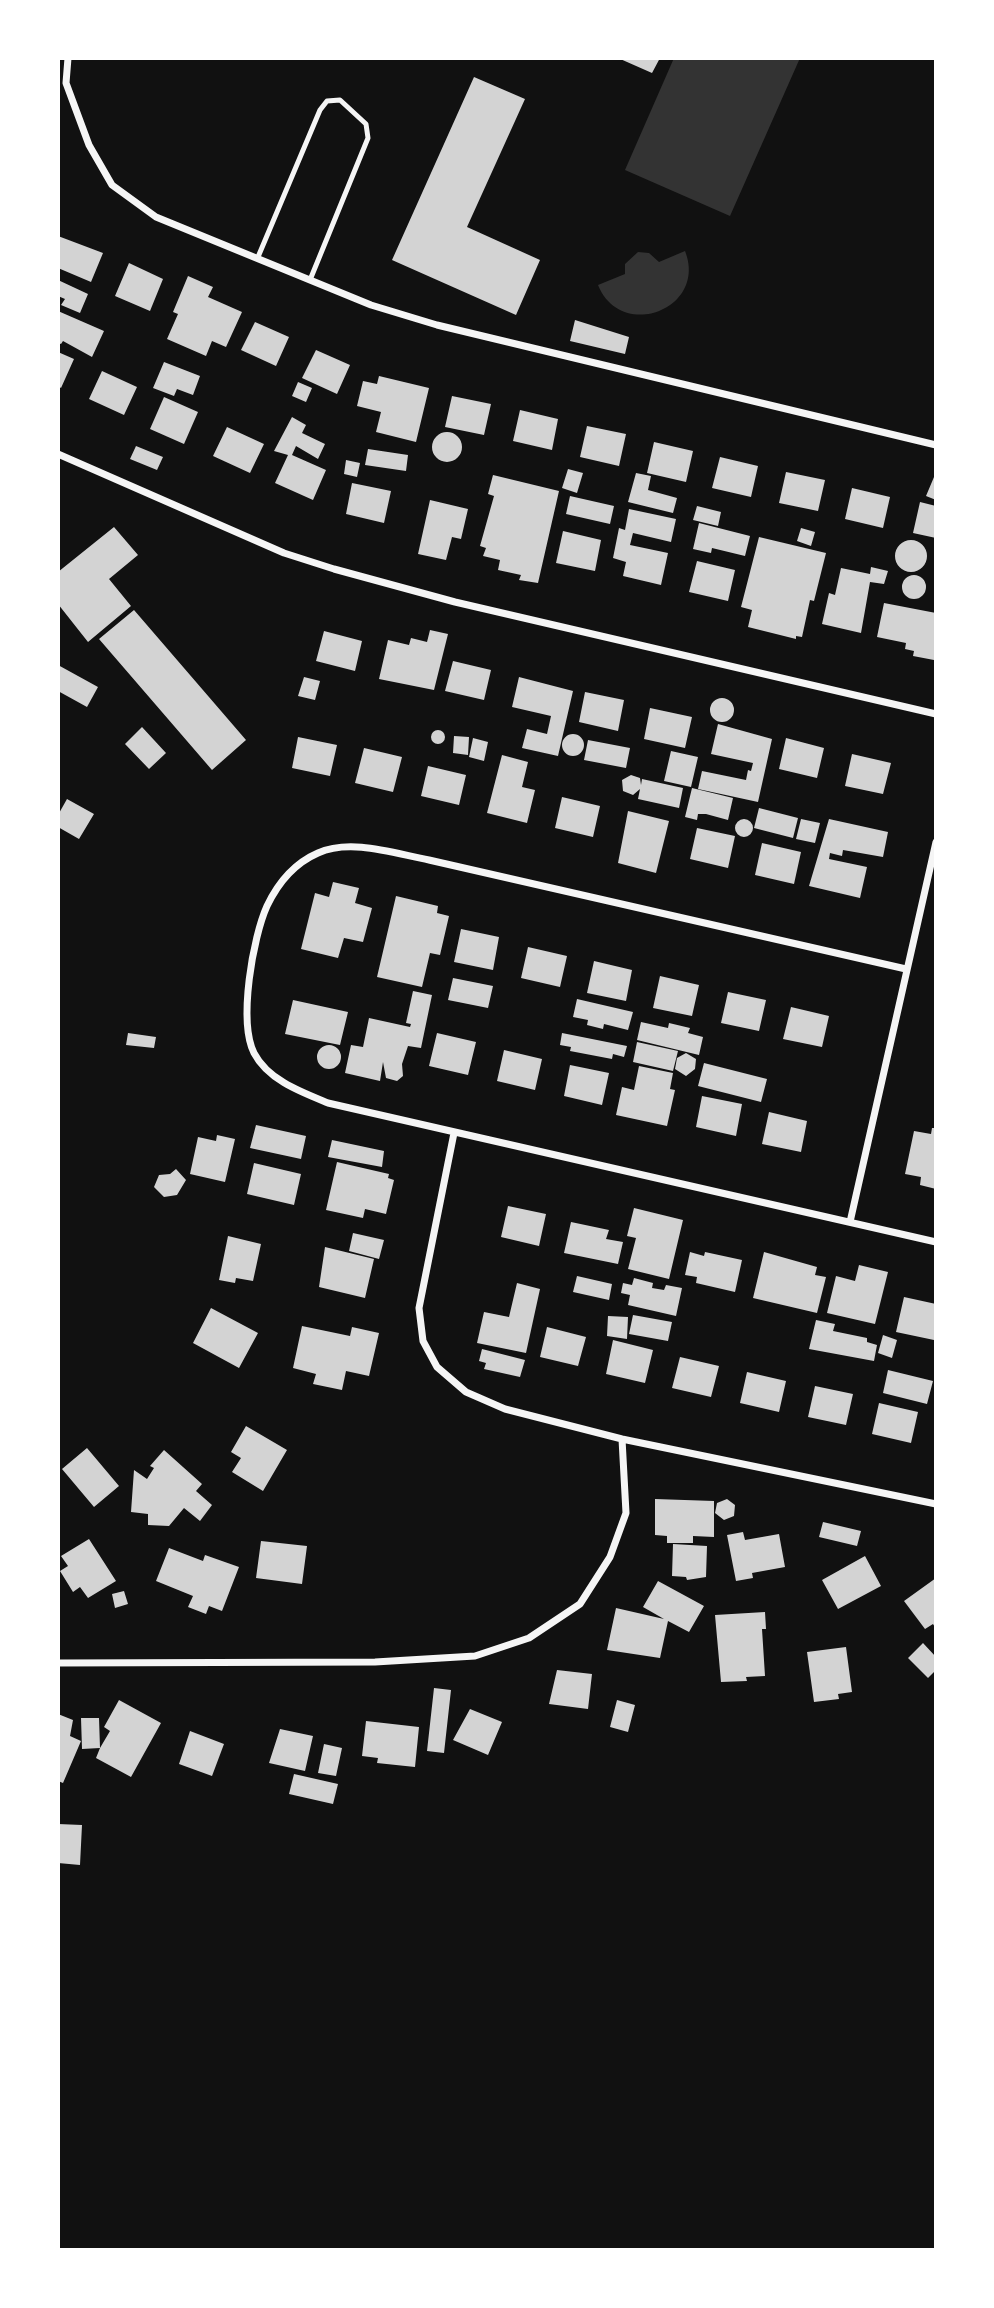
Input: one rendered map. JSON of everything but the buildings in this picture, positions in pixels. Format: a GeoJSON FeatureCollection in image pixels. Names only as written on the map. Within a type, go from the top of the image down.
{"type":"FeatureCollection","features":[{"type":"Feature","properties":{"kind":"street"},"geometry":{"type":"LineString","coordinates":[[68,58],[66,83],[89,145],[112,185],[156,217],[371,305],[437,325],[936,444]]}},
{"type":"Feature","properties":{"kind":"street"},"geometry":{"type":"LineString","coordinates":[[58,454],[284,553],[334,569],[454,602],[936,714]]}},
{"type":"Feature","properties":{"kind":"street"},"geometry":{"type":"LineString","coordinates":[[850,1222],[936,842]]}},
{"type":"Feature","properties":{"kind":"street"},"geometry":{"type":"LineString","coordinates":[[906,969],[429,860],[363,849],[335,848],[299,864],[283,880],[267,908],[249,978],[246,1019],[253,1052],[266,1070],[294,1088],[328,1104],[936,1242]]}},
{"type":"Feature","properties":{"kind":"street"},"geometry":{"type":"LineString","coordinates":[[454,1133],[419,1308],[423,1340],[437,1367],[466,1392],[505,1409],[622,1439],[936,1504]]}},
{"type":"Feature","properties":{"kind":"street"},"geometry":{"type":"LineString","coordinates":[[58,1663],[375,1662],[475,1656],[529,1637],[580,1604],[610,1557],[626,1513],[622,1439]]}},
{"type":"Feature","properties":{"kind":"lane"},"geometry":{"type":"LineString","coordinates":[[258,257],[320,110],[327,101],[340,100],[366,124],[368,138],[310,280]]}},
{"type":"Feature","properties":{"kind":"shaded area"},"geometry":{"type":"Polygon","coordinates":[[[674,58],[800,58],[730,216],[625,170],[674,58]]]}},
{"type":"Feature","properties":{"kind":"shaded area"},"geometry":{"type":"Polygon","coordinates":[[[685,251],[689,271],[684,289],[674,302],[659,311],[642,315],[625,312],[609,302],[598,285],[625,274],[625,264],[638,252],[649,253],[659,262],[685,251]]]}}]}
